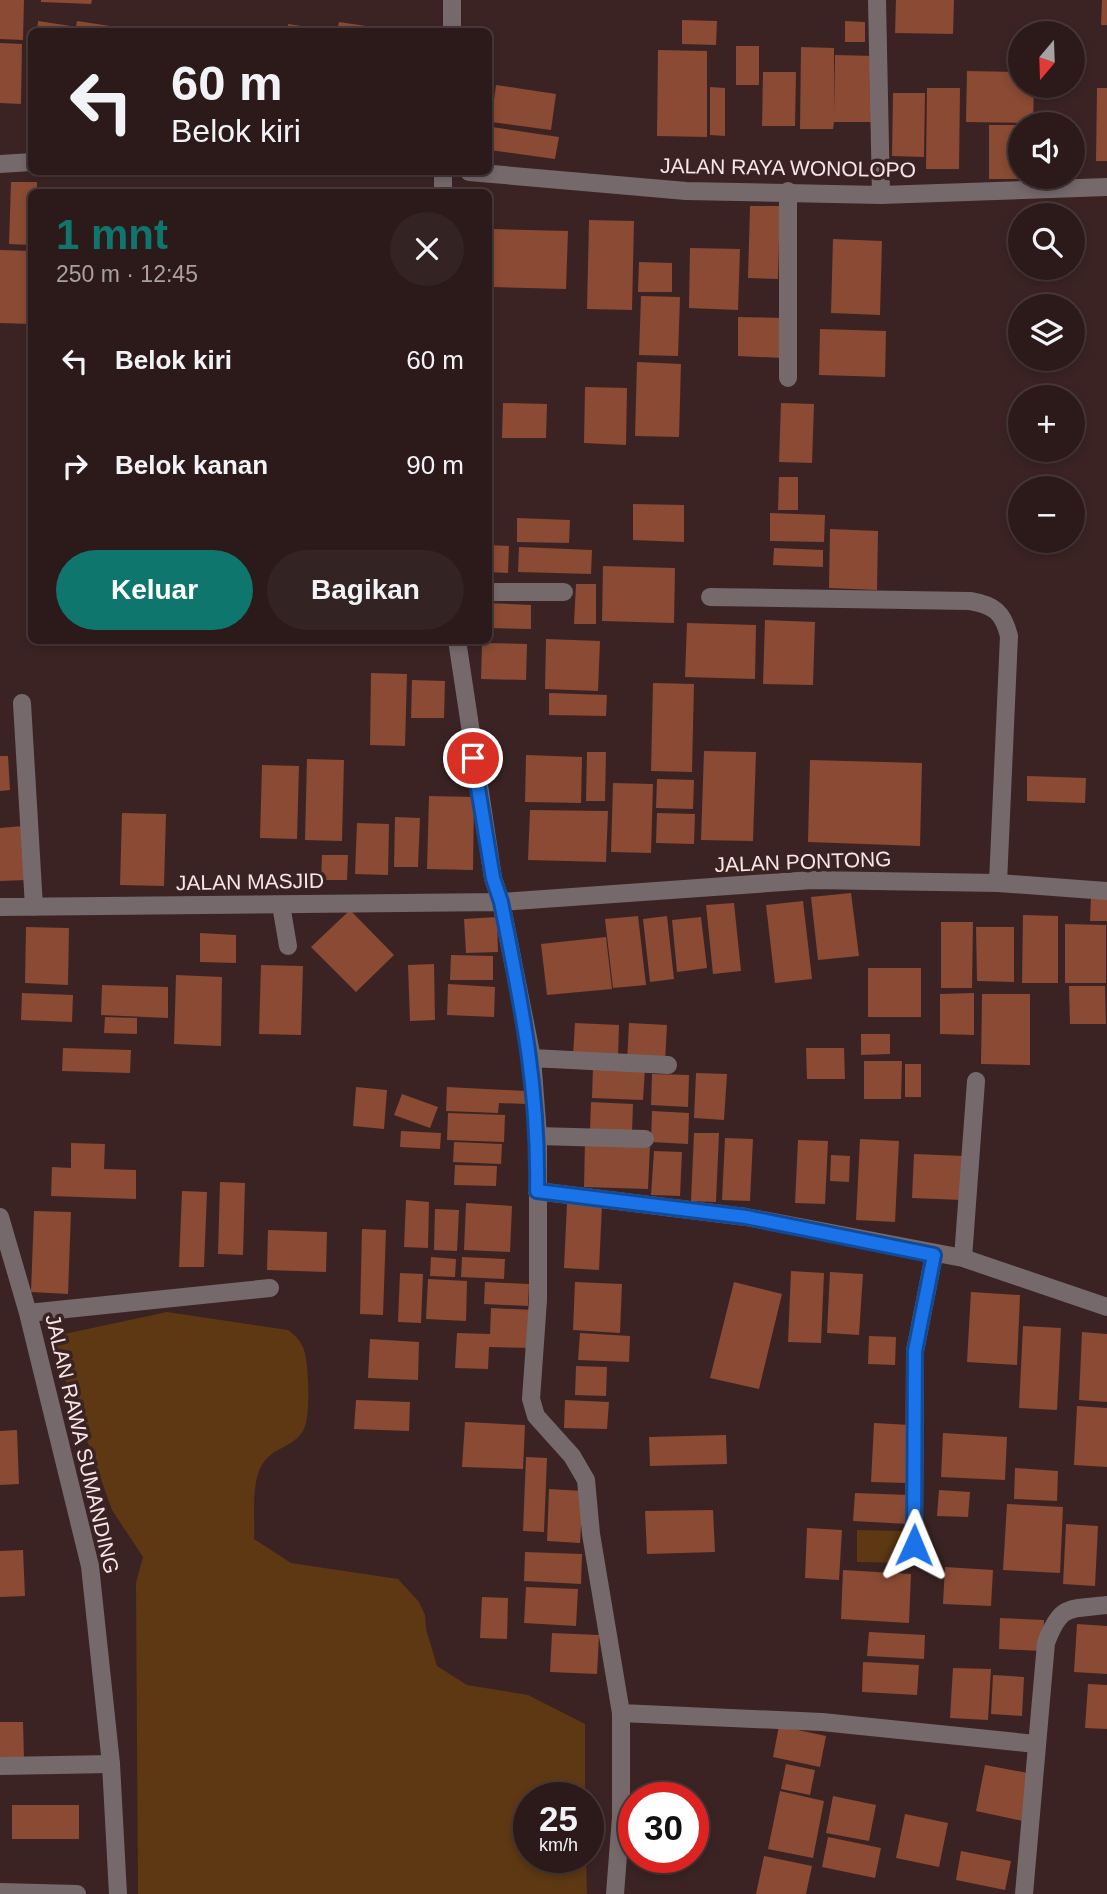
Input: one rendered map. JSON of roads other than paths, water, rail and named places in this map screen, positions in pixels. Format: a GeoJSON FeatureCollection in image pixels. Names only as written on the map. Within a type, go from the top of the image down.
{"type":"FeatureCollection","features":[{"type":"Feature","properties":{"kind":"street"},"geometry":{"type":"LineString","coordinates":[[452,0],[452,28]]}},
{"type":"Feature","properties":{"kind":"street"},"geometry":{"type":"LineString","coordinates":[[877,0],[881,195]]}},
{"type":"Feature","properties":{"kind":"street"},"geometry":{"type":"LineString","coordinates":[[0,164],[28,162]]}},
{"type":"Feature","properties":{"kind":"street","name":"JALAN RAYA WONOLOPO"},"geometry":{"type":"LineString","coordinates":[[492,174],[686,191],[881,195],[1107,187]]}},
{"type":"Feature","properties":{"kind":"street"},"geometry":{"type":"LineString","coordinates":[[788,191],[788,378]]}},
{"type":"Feature","properties":{"kind":"street"},"geometry":{"type":"LineString","coordinates":[[492,592],[564,592]]}},
{"type":"Feature","properties":{"kind":"street"},"geometry":{"type":"LineString","coordinates":[[710,597],[970,601],[998,610],[1005,620],[1009,636],[998,883]]}},
{"type":"Feature","properties":{"kind":"street"},"geometry":{"type":"LineString","coordinates":[[458,644],[476,781],[493,878],[501,902],[531,1058],[538,1136],[538,1300],[531,1399],[536,1416],[572,1456],[586,1480],[591,1534],[621,1713],[621,1817],[615,1894]]}},
{"type":"Feature","properties":{"kind":"street"},"geometry":{"type":"LineString","coordinates":[[22,703],[34,907]]}},
{"type":"Feature","properties":{"kind":"street","name":"JALAN PONTONG"},"geometry":{"type":"LineString","coordinates":[[501,902],[812,880],[998,883],[1107,891]]}},
{"type":"Feature","properties":{"kind":"street","name":"JALAN MASJID"},"geometry":{"type":"LineString","coordinates":[[0,907],[501,902]]}},
{"type":"Feature","properties":{"kind":"street"},"geometry":{"type":"LineString","coordinates":[[281,905],[288,946]]}},
{"type":"Feature","properties":{"kind":"street"},"geometry":{"type":"LineString","coordinates":[[531,1058],[668,1065]]}},
{"type":"Feature","properties":{"kind":"street"},"geometry":{"type":"LineString","coordinates":[[963,1258],[976,1081]]}},
{"type":"Feature","properties":{"kind":"street"},"geometry":{"type":"LineString","coordinates":[[538,1136],[645,1139]]}},
{"type":"Feature","properties":{"kind":"street"},"geometry":{"type":"LineString","coordinates":[[537,1191],[746,1217],[934,1255],[963,1258],[1107,1307]]}},
{"type":"Feature","properties":{"kind":"street","name":"JALAN RAWA SUMANDING"},"geometry":{"type":"LineString","coordinates":[[0,1217],[28,1313],[90,1566],[111,1764],[118,1894]]}},
{"type":"Feature","properties":{"kind":"street"},"geometry":{"type":"LineString","coordinates":[[914,1545],[915,1351],[934,1255]]}},
{"type":"Feature","properties":{"kind":"street"},"geometry":{"type":"LineString","coordinates":[[28,1313],[270,1288]]}},
{"type":"Feature","properties":{"kind":"street"},"geometry":{"type":"LineString","coordinates":[[1024,1894],[1046,1643],[1056,1617],[1067,1610],[1107,1605]]}},
{"type":"Feature","properties":{"kind":"street"},"geometry":{"type":"LineString","coordinates":[[621,1713],[822,1722],[1036,1744]]}},
{"type":"Feature","properties":{"kind":"street"},"geometry":{"type":"LineString","coordinates":[[0,1766],[111,1764]]}},
{"type":"Feature","properties":{"kind":"street"},"geometry":{"type":"LineString","coordinates":[[0,1892],[77,1894]]}}]}
